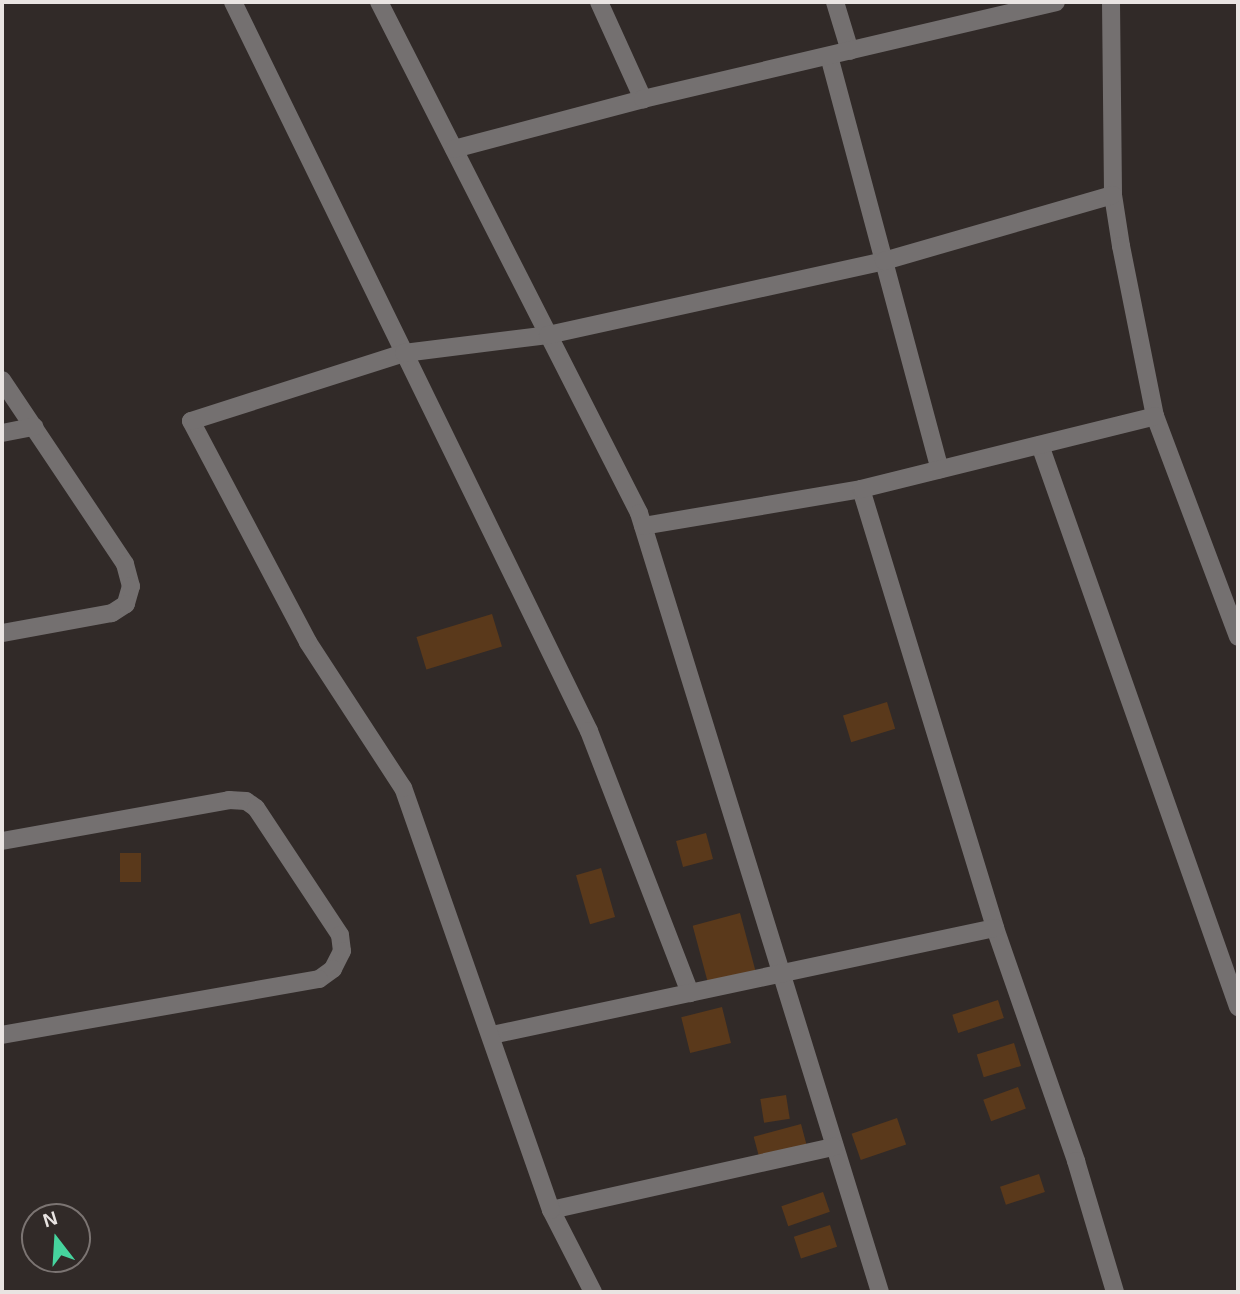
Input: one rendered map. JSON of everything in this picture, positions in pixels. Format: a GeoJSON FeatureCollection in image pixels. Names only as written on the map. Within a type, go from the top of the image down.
{"type":"FeatureCollection","features":[{"type":"Feature","properties":{"kind":"street"},"geometry":{"type":"LineString","coordinates":[[233,2],[589,731],[690,993]]}},
{"type":"Feature","properties":{"kind":"street"},"geometry":{"type":"LineString","coordinates":[[379,2],[643,526],[880,1292]]}},
{"type":"Feature","properties":{"kind":"street"},"geometry":{"type":"LineString","coordinates":[[599,2],[643,99]]}},
{"type":"Feature","properties":{"kind":"street"},"geometry":{"type":"LineString","coordinates":[[835,2],[850,51]]}},
{"type":"Feature","properties":{"kind":"street"},"geometry":{"type":"LineString","coordinates":[[454,149],[643,99],[1056,2]]}},
{"type":"Feature","properties":{"kind":"street"},"geometry":{"type":"LineString","coordinates":[[1111,2],[1113,195],[1156,416],[1238,637]]}},
{"type":"Feature","properties":{"kind":"street"},"geometry":{"type":"LineString","coordinates":[[829,56],[940,470]]}},
{"type":"Feature","properties":{"kind":"street"},"geometry":{"type":"LineString","coordinates":[[593,1292],[551,1210],[492,1035],[403,788],[308,642],[191,421],[404,353],[548,335],[884,261],[1113,195]]}},
{"type":"Feature","properties":{"kind":"street"},"geometry":{"type":"LineString","coordinates":[[2,380],[125,564],[131,586],[126,604],[112,613],[2,633]]}},
{"type":"Feature","properties":{"kind":"street"},"geometry":{"type":"LineString","coordinates":[[643,526],[861,489],[1156,416]]}},
{"type":"Feature","properties":{"kind":"street"},"geometry":{"type":"LineString","coordinates":[[2,433],[34,428]]}},
{"type":"Feature","properties":{"kind":"street"},"geometry":{"type":"LineString","coordinates":[[1040,445],[1238,1007]]}},
{"type":"Feature","properties":{"kind":"street"},"geometry":{"type":"LineString","coordinates":[[861,489],[995,928],[1076,1161],[1115,1292]]}},
{"type":"Feature","properties":{"kind":"street"},"geometry":{"type":"LineString","coordinates":[[2,841],[229,800],[246,801],[256,808],[340,935],[342,951],[332,969],[319,979],[2,1035]]}},
{"type":"Feature","properties":{"kind":"street"},"geometry":{"type":"LineString","coordinates":[[492,1035],[995,928]]}},
{"type":"Feature","properties":{"kind":"street"},"geometry":{"type":"LineString","coordinates":[[551,1210],[834,1147]]}},
{"type":"Feature","properties":{"kind":"building"},"geometry":{"type":"Polygon","coordinates":[[[492,614],[502,647],[426,670],[416,637],[492,614]]]}},
{"type":"Feature","properties":{"kind":"building"},"geometry":{"type":"Polygon","coordinates":[[[887,702],[895,729],[851,742],[843,715],[887,702]]]}},
{"type":"Feature","properties":{"kind":"building"},"geometry":{"type":"Polygon","coordinates":[[[706,833],[713,859],[683,867],[676,841],[706,833]]]}},
{"type":"Feature","properties":{"kind":"building"},"geometry":{"type":"Polygon","coordinates":[[[120,853],[141,853],[141,882],[120,882],[120,853]]]}},
{"type":"Feature","properties":{"kind":"building"},"geometry":{"type":"Polygon","coordinates":[[[601,868],[615,917],[590,924],[576,875],[601,868]]]}},
{"type":"Feature","properties":{"kind":"building"},"geometry":{"type":"Polygon","coordinates":[[[740,913],[756,971],[708,984],[693,926],[740,913]]]}},
{"type":"Feature","properties":{"kind":"building"},"geometry":{"type":"Polygon","coordinates":[[[998,1000],[1004,1018],[958,1033],[952,1015],[998,1000]]]}},
{"type":"Feature","properties":{"kind":"building"},"geometry":{"type":"Polygon","coordinates":[[[722,1007],[731,1043],[690,1053],[681,1017],[722,1007]]]}},
{"type":"Feature","properties":{"kind":"building"},"geometry":{"type":"Polygon","coordinates":[[[1014,1043],[1021,1066],[984,1077],[977,1054],[1014,1043]]]}},
{"type":"Feature","properties":{"kind":"building"},"geometry":{"type":"Polygon","coordinates":[[[1018,1087],[1026,1109],[991,1121],[983,1100],[1018,1087]]]}},
{"type":"Feature","properties":{"kind":"building"},"geometry":{"type":"Polygon","coordinates":[[[786,1095],[790,1119],[764,1123],[760,1099],[786,1095]]]}},
{"type":"Feature","properties":{"kind":"building"},"geometry":{"type":"Polygon","coordinates":[[[897,1118],[906,1144],[861,1160],[852,1134],[897,1118]]]}},
{"type":"Feature","properties":{"kind":"building"},"geometry":{"type":"Polygon","coordinates":[[[801,1124],[807,1147],[760,1160],[754,1137],[801,1124]]]}},
{"type":"Feature","properties":{"kind":"building"},"geometry":{"type":"Polygon","coordinates":[[[1039,1174],[1045,1192],[1006,1205],[1000,1187],[1039,1174]]]}},
{"type":"Feature","properties":{"kind":"building"},"geometry":{"type":"Polygon","coordinates":[[[823,1192],[830,1212],[788,1226],[781,1206],[823,1192]]]}},
{"type":"Feature","properties":{"kind":"building"},"geometry":{"type":"Polygon","coordinates":[[[830,1225],[837,1247],[801,1259],[794,1237],[830,1225]]]}}]}
